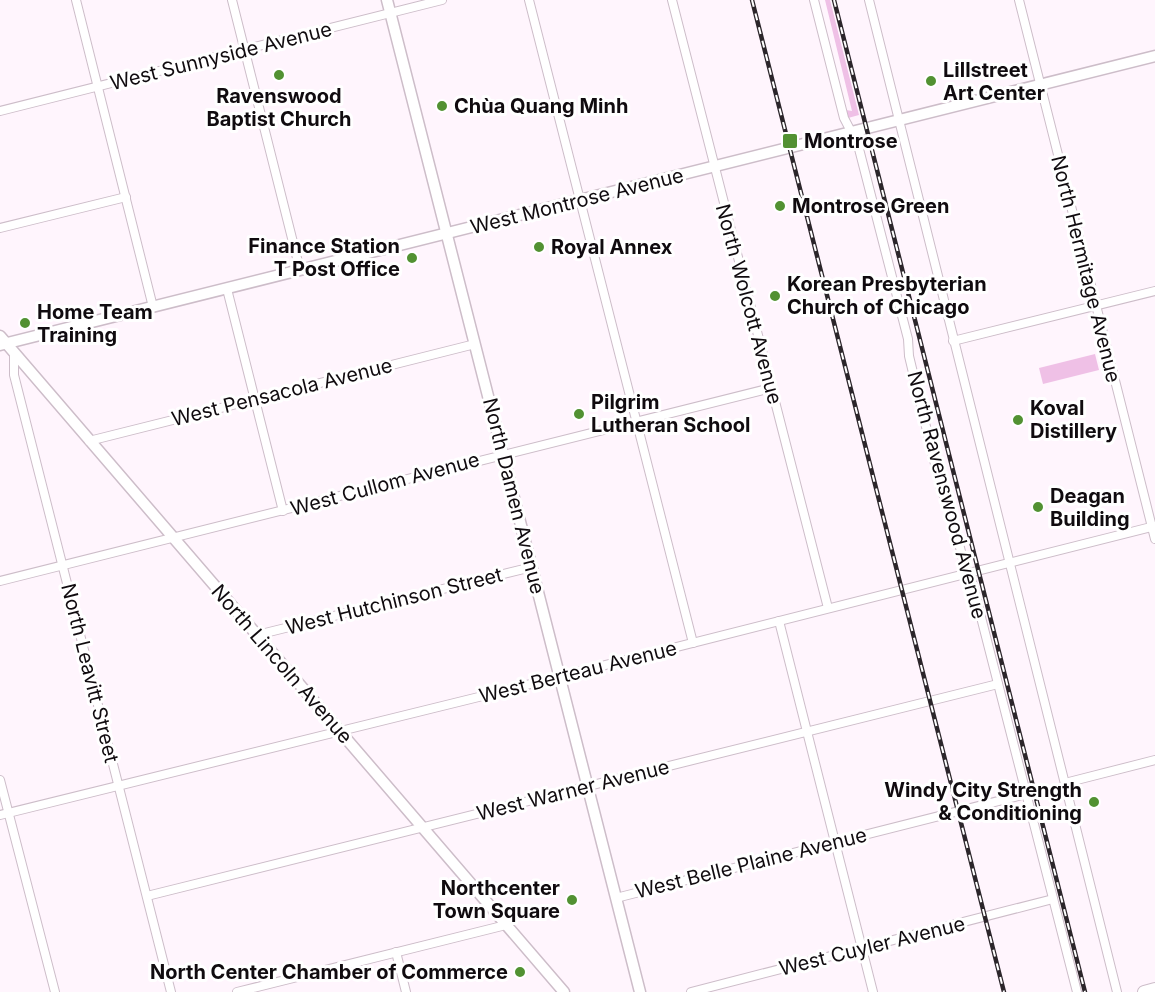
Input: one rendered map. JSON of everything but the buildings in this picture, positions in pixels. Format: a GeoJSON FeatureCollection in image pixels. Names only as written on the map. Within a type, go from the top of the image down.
{"type":"FeatureCollection","features":[{"type":"Feature","properties":{"kind":"main road","name":"North Damen Avenue"},"geometry":{"type":"LineString","coordinates":[[387,0],[640,992]]}},
{"type":"Feature","properties":{"kind":"main road","name":"West Montrose Avenue"},"geometry":{"type":"LineString","coordinates":[[2,342],[153,307],[1155,56]]}},
{"type":"Feature","properties":{"kind":"main road","name":"North Lincoln Avenue"},"geometry":{"type":"LineString","coordinates":[[2,342],[174,538],[564,992]]}},
{"type":"Feature","properties":{"kind":"main road"},"geometry":{"type":"LineString","coordinates":[[1144,992],[1155,989]]}},
{"type":"Feature","properties":{"kind":"street"},"geometry":{"type":"LineString","coordinates":[[76,0],[153,307]]}},
{"type":"Feature","properties":{"kind":"street"},"geometry":{"type":"LineString","coordinates":[[231,0],[300,270]]}},
{"type":"Feature","properties":{"kind":"street","name":"West Sunnyside Avenue"},"geometry":{"type":"LineString","coordinates":[[0,111],[442,0]]}},
{"type":"Feature","properties":{"kind":"street"},"geometry":{"type":"LineString","coordinates":[[529,0],[693,643]]}},
{"type":"Feature","properties":{"kind":"street","name":"North Wolcott Avenue"},"geometry":{"type":"LineString","coordinates":[[672,0],[828,608]]}},
{"type":"Feature","properties":{"kind":"street","name":"North Ravenswood Avenue"},"geometry":{"type":"LineString","coordinates":[[814,0],[844,118],[858,145],[908,339],[909,356],[942,489],[972,582],[1077,992]]}},
{"type":"Feature","properties":{"kind":"street","name":"North Ravenswood Avenue"},"geometry":{"type":"LineString","coordinates":[[868,0],[1117,992]]}},
{"type":"Feature","properties":{"kind":"street","name":"North Hermitage Avenue"},"geometry":{"type":"LineString","coordinates":[[1019,0],[1155,538]]}},
{"type":"Feature","properties":{"kind":"street"},"geometry":{"type":"LineString","coordinates":[[0,228],[126,197]]}},
{"type":"Feature","properties":{"kind":"street"},"geometry":{"type":"LineString","coordinates":[[226,288],[284,511]]}},
{"type":"Feature","properties":{"kind":"street"},"geometry":{"type":"LineString","coordinates":[[954,341],[1155,291]]}},
{"type":"Feature","properties":{"kind":"street","name":"West Pensacola Avenue"},"geometry":{"type":"LineString","coordinates":[[89,441],[475,344]]}},
{"type":"Feature","properties":{"kind":"street","name":"North Leavitt Street"},"geometry":{"type":"LineString","coordinates":[[14,353],[14,375],[171,992]]}},
{"type":"Feature","properties":{"kind":"street","name":"West Cullom Avenue"},"geometry":{"type":"LineString","coordinates":[[0,581],[771,388]]}},
{"type":"Feature","properties":{"kind":"street","name":"West Berteau Avenue"},"geometry":{"type":"LineString","coordinates":[[4,814],[1153,526]]}},
{"type":"Feature","properties":{"kind":"street","name":"West Hutchinson Street"},"geometry":{"type":"LineString","coordinates":[[256,635],[532,567]]}},
{"type":"Feature","properties":{"kind":"street"},"geometry":{"type":"LineString","coordinates":[[779,621],[873,992]]}},
{"type":"Feature","properties":{"kind":"street","name":"West Warner Avenue"},"geometry":{"type":"LineString","coordinates":[[147,896],[998,684]]}},
{"type":"Feature","properties":{"kind":"street"},"geometry":{"type":"LineString","coordinates":[[1065,783],[1155,760]]}},
{"type":"Feature","properties":{"kind":"street"},"geometry":{"type":"LineString","coordinates":[[0,780],[4,814],[54,992]]}},
{"type":"Feature","properties":{"kind":"street","name":"West Belle Plaine Avenue"},"geometry":{"type":"LineString","coordinates":[[616,898],[1026,794]]}},
{"type":"Feature","properties":{"kind":"street","name":"West Cuyler Avenue"},"geometry":{"type":"LineString","coordinates":[[691,992],[1053,899]]}},
{"type":"Feature","properties":{"kind":"street"},"geometry":{"type":"LineString","coordinates":[[237,992],[506,925]]}},
{"type":"Feature","properties":{"kind":"street"},"geometry":{"type":"LineString","coordinates":[[396,952],[406,992]]}},
{"type":"Feature","properties":{"kind":"shaded area"},"geometry":{"type":"Polygon","coordinates":[[[825,0],[830,0],[859,115],[848,118],[846,110],[852,111],[825,0]]]}},
{"type":"Feature","properties":{"kind":"shaded area"},"geometry":{"type":"Polygon","coordinates":[[[1095,354],[1099,370],[1043,384],[1039,368],[1095,354]]]}},
{"type":"Feature","properties":{"kind":"railway"},"geometry":{"type":"LineString","coordinates":[[752,0],[1004,992]]}},
{"type":"Feature","properties":{"kind":"railway"},"geometry":{"type":"LineString","coordinates":[[834,0],[1085,992]]}},
{"type":"Feature","properties":{"kind":"place","name":"Ravenswood Baptist Church"},"geometry":{"type":"Point","coordinates":[279,75]}},
{"type":"Feature","properties":{"kind":"place","name":"Lillstreet Art Center"},"geometry":{"type":"Point","coordinates":[931,81]}},
{"type":"Feature","properties":{"kind":"place","name":"Chùa Quang Minh"},"geometry":{"type":"Point","coordinates":[442,106]}},
{"type":"Feature","properties":{"kind":"place","name":"Montrose"},"geometry":{"type":"Point","coordinates":[790,141]}},
{"type":"Feature","properties":{"kind":"place","name":"Montrose Green"},"geometry":{"type":"Point","coordinates":[780,206]}},
{"type":"Feature","properties":{"kind":"place","name":"Royal Annex"},"geometry":{"type":"Point","coordinates":[539,247]}},
{"type":"Feature","properties":{"kind":"place","name":"Finance Station T Post Office"},"geometry":{"type":"Point","coordinates":[412,258]}},
{"type":"Feature","properties":{"kind":"place","name":"Korean Presbyterian Church of Chicago"},"geometry":{"type":"Point","coordinates":[775,296]}},
{"type":"Feature","properties":{"kind":"place","name":"Home Team Training"},"geometry":{"type":"Point","coordinates":[25,323]}},
{"type":"Feature","properties":{"kind":"place","name":"Pilgrim Lutheran School"},"geometry":{"type":"Point","coordinates":[579,414]}},
{"type":"Feature","properties":{"kind":"place","name":"Koval Distillery"},"geometry":{"type":"Point","coordinates":[1018,420]}},
{"type":"Feature","properties":{"kind":"place","name":"Deagan Building"},"geometry":{"type":"Point","coordinates":[1038,507]}},
{"type":"Feature","properties":{"kind":"place","name":"Windy City Strength & Conditioning"},"geometry":{"type":"Point","coordinates":[1094,802]}},
{"type":"Feature","properties":{"kind":"place","name":"Northcenter Town Square"},"geometry":{"type":"Point","coordinates":[572,900]}},
{"type":"Feature","properties":{"kind":"place","name":"North Center Chamber of Commerce"},"geometry":{"type":"Point","coordinates":[520,972]}}]}
